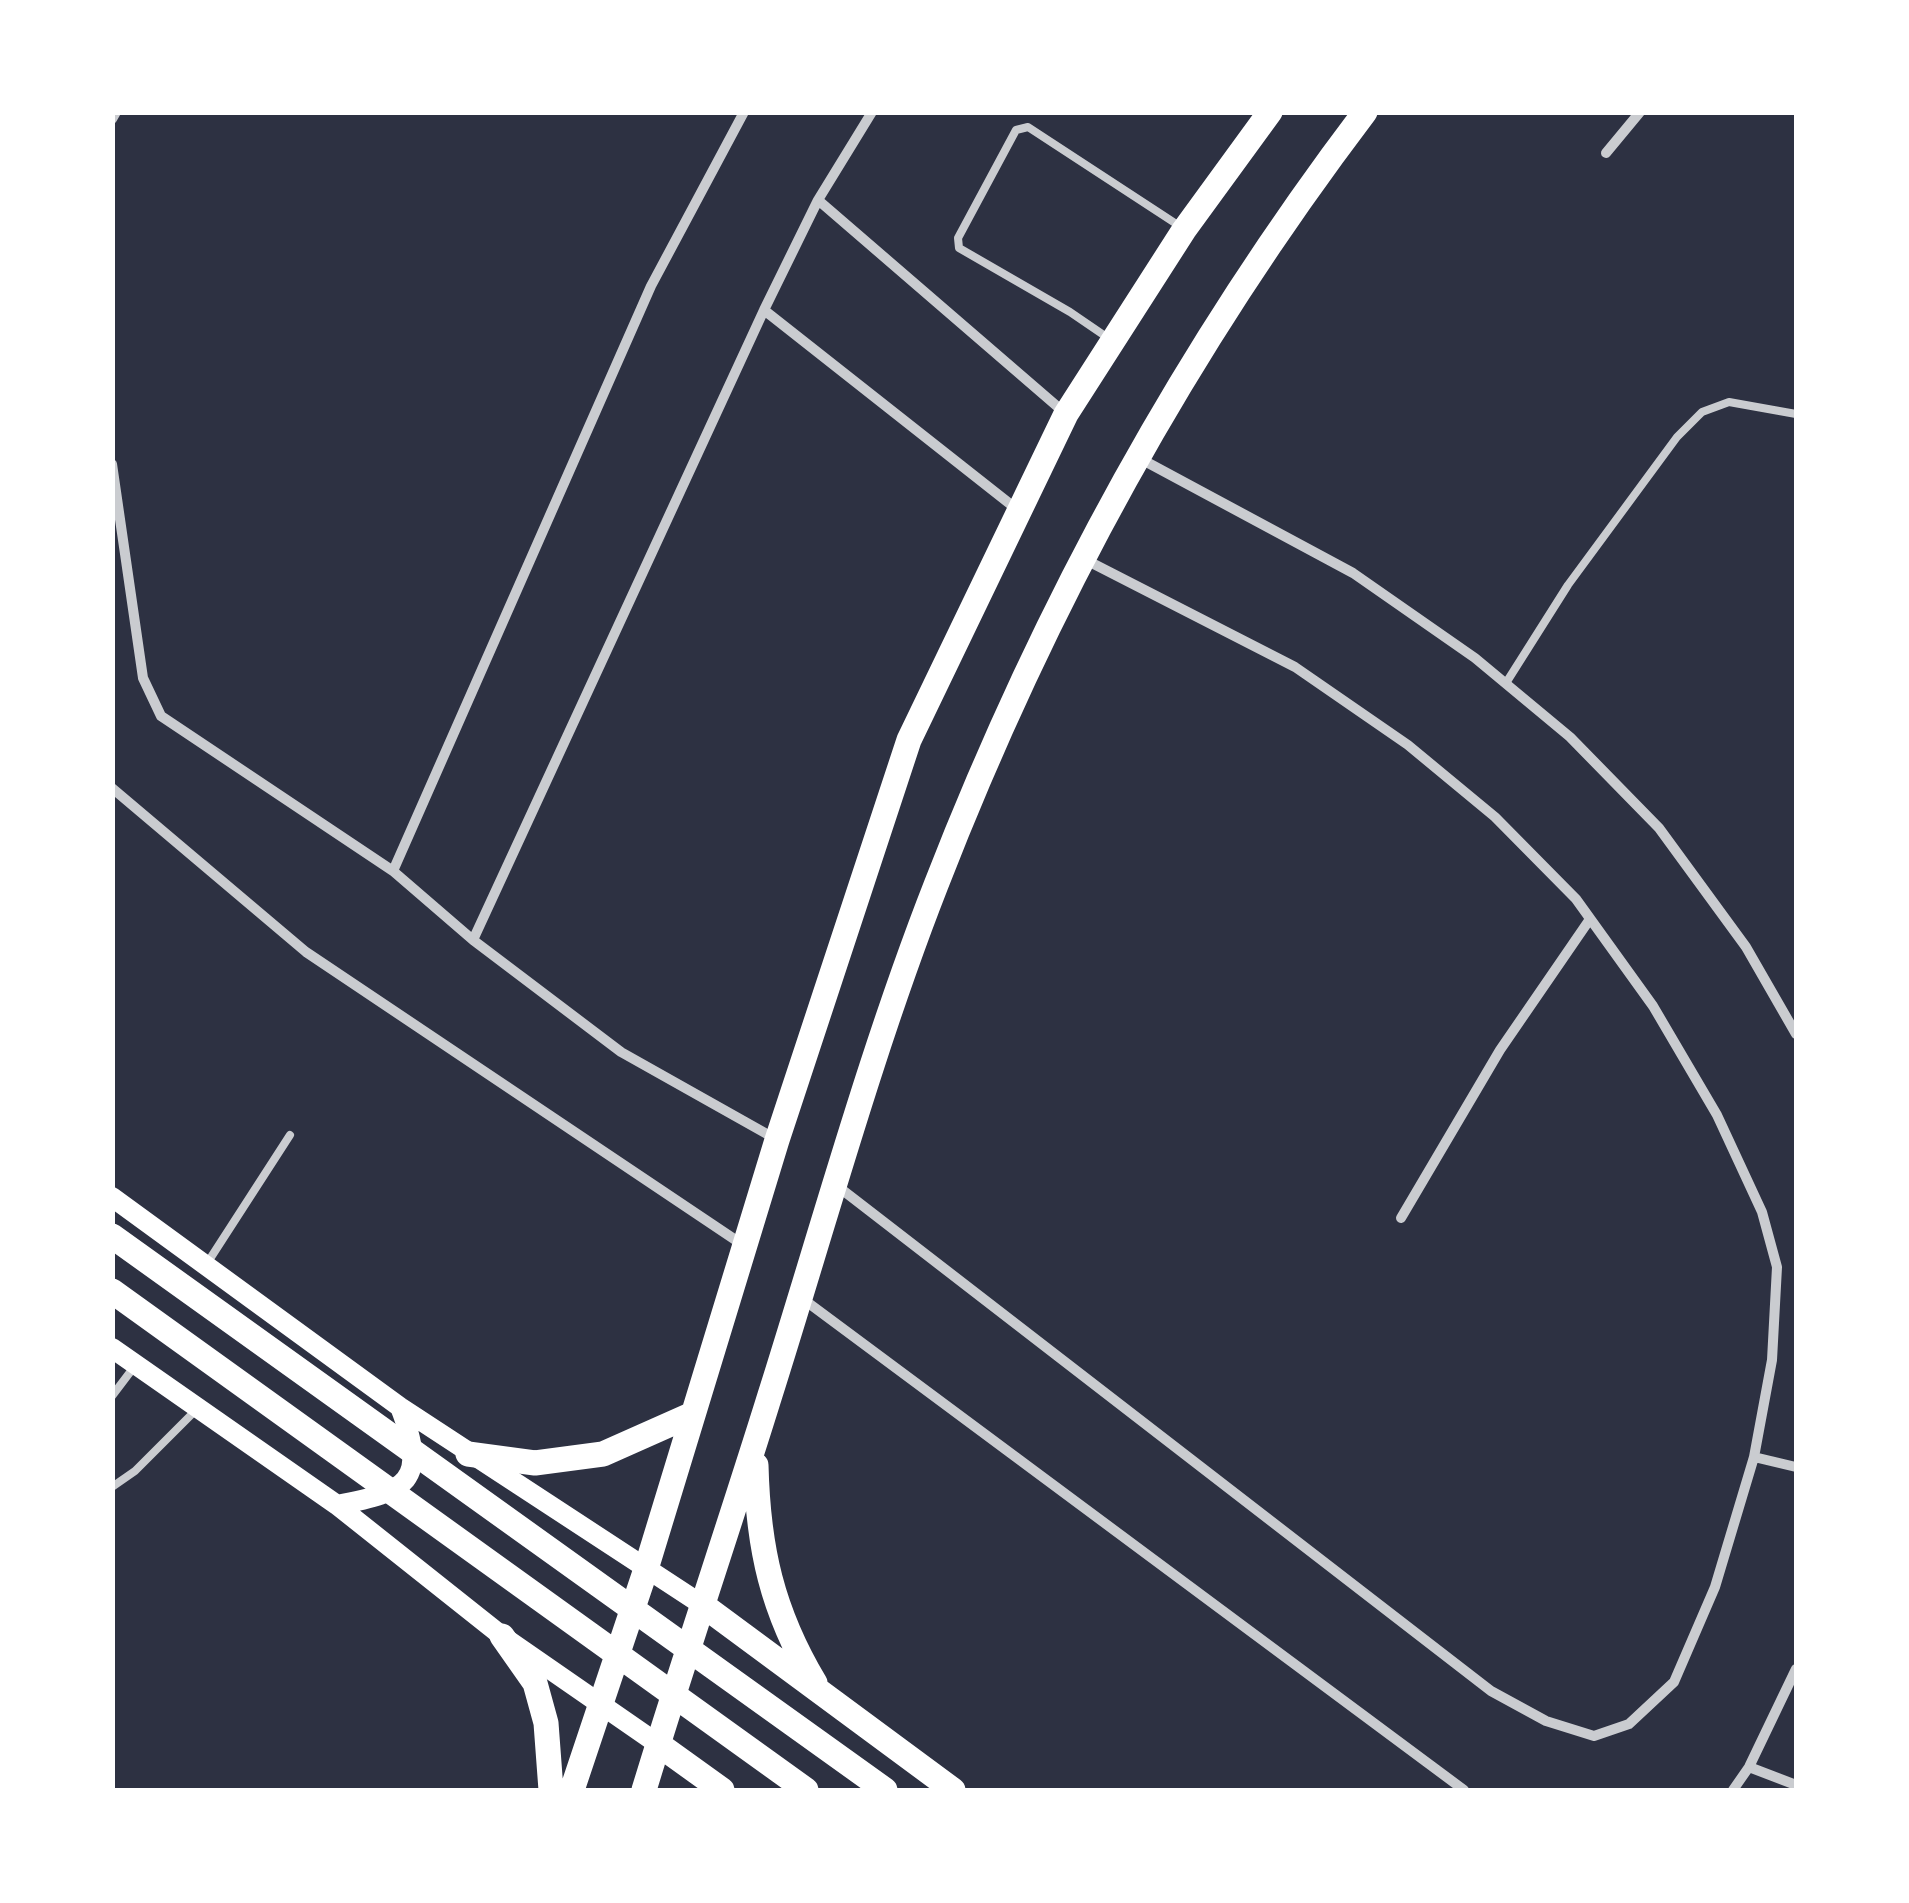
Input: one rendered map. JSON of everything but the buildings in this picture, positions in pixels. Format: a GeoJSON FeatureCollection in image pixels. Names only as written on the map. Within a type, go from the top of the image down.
{"type":"FeatureCollection","features":[{"type":"Feature","properties":{"kind":"main road"},"geometry":{"type":"LineString","coordinates":[[572,1790],[909,740],[1066,414],[1184,230],[1270,112]]}},
{"type":"Feature","properties":{"kind":"main road"},"geometry":{"type":"LineString","coordinates":[[644,1790],[835,1184],[936,886],[998,736],[1082,558],[1205,342],[1292,208],[1365,112]]}},
{"type":"Feature","properties":{"kind":"main road"},"geometry":{"type":"LineString","coordinates":[[112,1197],[400,1408],[704,1606],[954,1790]]}},
{"type":"Feature","properties":{"kind":"main road"},"geometry":{"type":"LineString","coordinates":[[112,1236],[886,1790]]}},
{"type":"Feature","properties":{"kind":"main road"},"geometry":{"type":"LineString","coordinates":[[112,1291],[806,1790]]}},
{"type":"Feature","properties":{"kind":"main road"},"geometry":{"type":"LineString","coordinates":[[112,1348],[337,1505],[502,1636],[722,1790]]}},
{"type":"Feature","properties":{"kind":"main road"},"geometry":{"type":"LineString","coordinates":[[337,1505],[395,1491],[409,1475],[412,1436],[400,1408]]}},
{"type":"Feature","properties":{"kind":"main road"},"geometry":{"type":"LineString","coordinates":[[468,1454],[535,1463],[604,1454],[692,1414]]}},
{"type":"Feature","properties":{"kind":"main road"},"geometry":{"type":"LineString","coordinates":[[756,1442],[758,1523],[766,1570],[794,1648],[823,1696]]}},
{"type":"Feature","properties":{"kind":"main road"},"geometry":{"type":"LineString","coordinates":[[502,1636],[535,1683],[546,1723],[551,1790]]}},
{"type":"Feature","properties":{"kind":"street"},"geometry":{"type":"LineString","coordinates":[[112,119],[116,112]]}},
{"type":"Feature","properties":{"kind":"street"},"geometry":{"type":"LineString","coordinates":[[393,870],[652,286],[744,112]]}},
{"type":"Feature","properties":{"kind":"street"},"geometry":{"type":"LineString","coordinates":[[473,940],[764,310],[818,200],[872,112]]}},
{"type":"Feature","properties":{"kind":"street"},"geometry":{"type":"LineString","coordinates":[[1606,154],[1640,112]]}},
{"type":"Feature","properties":{"kind":"street"},"geometry":{"type":"LineString","coordinates":[[818,200],[1066,414]]}},
{"type":"Feature","properties":{"kind":"street"},"geometry":{"type":"LineString","coordinates":[[764,310],[1020,511]]}},
{"type":"Feature","properties":{"kind":"street"},"geometry":{"type":"LineString","coordinates":[[1138,458],[1353,573],[1475,658],[1570,737],[1660,828],[1746,946],[1796,1034]]}},
{"type":"Feature","properties":{"kind":"street"},"geometry":{"type":"LineString","coordinates":[[112,464],[144,678],[161,716],[393,870],[473,940],[621,1052],[778,1140]]}},
{"type":"Feature","properties":{"kind":"street"},"geometry":{"type":"LineString","coordinates":[[835,1184],[1492,1690],[1546,1721],[1594,1736],[1629,1724],[1674,1682],[1715,1587],[1754,1457],[1772,1360],[1777,1267],[1762,1212],[1717,1115],[1653,1006],[1576,899],[1495,817],[1408,744],[1296,667],[1082,558]]}},
{"type":"Feature","properties":{"kind":"street"},"geometry":{"type":"LineString","coordinates":[[112,788],[306,952],[744,1246]]}},
{"type":"Feature","properties":{"kind":"street"},"geometry":{"type":"LineString","coordinates":[[1401,1218],[1500,1050],[1590,919]]}},
{"type":"Feature","properties":{"kind":"street"},"geometry":{"type":"LineString","coordinates":[[801,1297],[1464,1790]]}},
{"type":"Feature","properties":{"kind":"street"},"geometry":{"type":"LineString","coordinates":[[1754,1457],[1796,1467]]}},
{"type":"Feature","properties":{"kind":"street"},"geometry":{"type":"LineString","coordinates":[[1732,1790],[1748,1767],[1796,1669]]}},
{"type":"Feature","properties":{"kind":"street"},"geometry":{"type":"LineString","coordinates":[[1748,1767],[1796,1785]]}},
{"type":"Feature","properties":{"kind":"lane"},"geometry":{"type":"LineString","coordinates":[[1114,342],[959,248],[958,238],[1016,130],[1028,127],[1184,230]]}},
{"type":"Feature","properties":{"kind":"lane"},"geometry":{"type":"LineString","coordinates":[[1506,683],[1568,584],[1678,437],[1702,412],[1729,402],[1796,414]]}},
{"type":"Feature","properties":{"kind":"lane"},"geometry":{"type":"LineString","coordinates":[[206,1266],[290,1135]]}},
{"type":"Feature","properties":{"kind":"lane"},"geometry":{"type":"LineString","coordinates":[[112,1396],[136,1364]]}},
{"type":"Feature","properties":{"kind":"lane"},"geometry":{"type":"LineString","coordinates":[[112,1488],[199,1408]]}}]}
